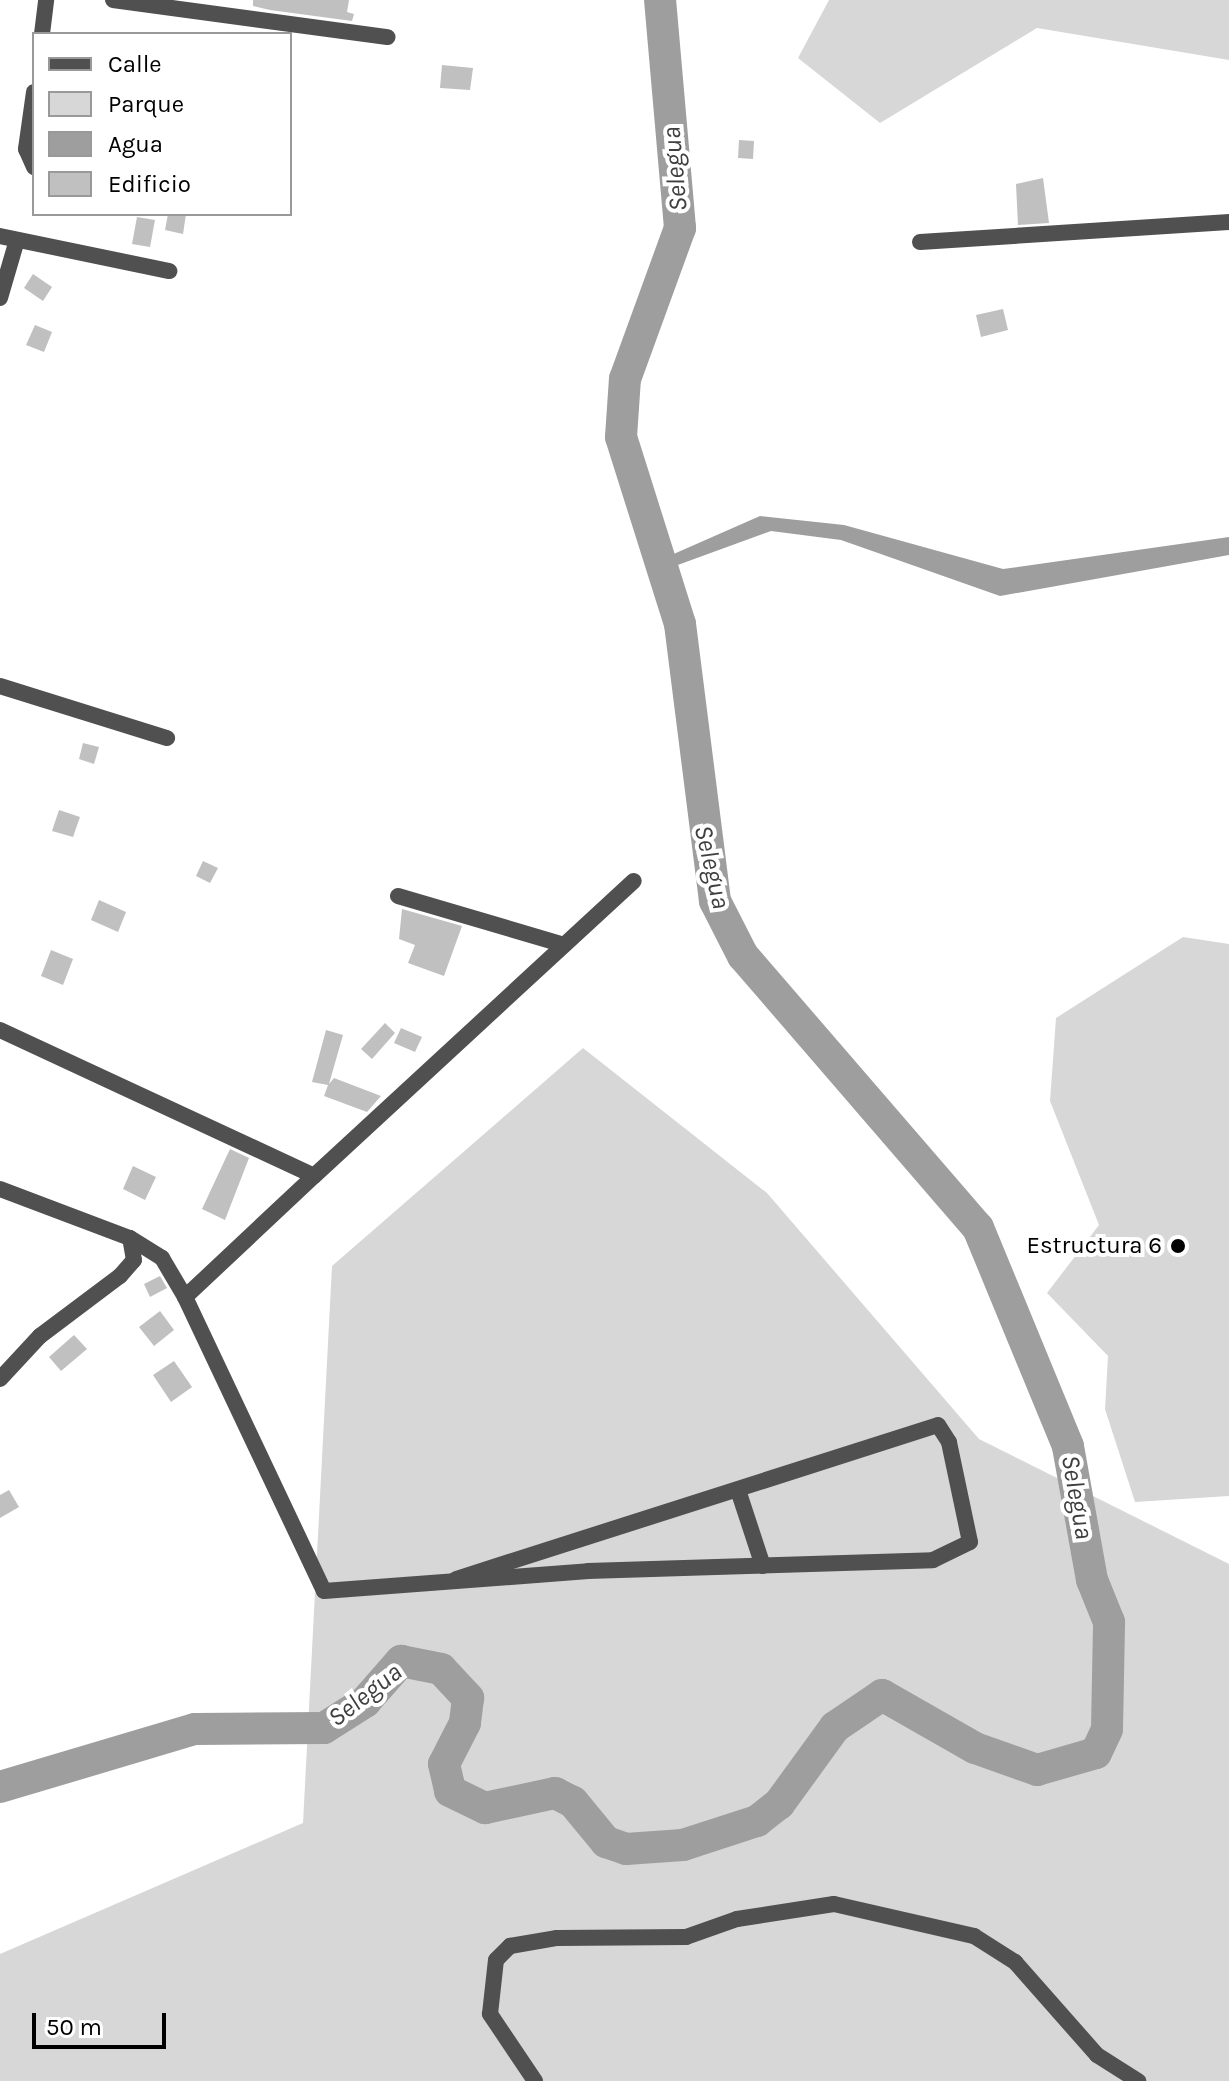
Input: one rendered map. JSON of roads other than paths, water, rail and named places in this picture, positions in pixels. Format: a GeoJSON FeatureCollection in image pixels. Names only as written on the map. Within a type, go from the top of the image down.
{"type":"FeatureCollection","features":[{"type":"Feature","properties":{"kind":"street"},"geometry":{"type":"LineString","coordinates":[[42,32],[46,0]]}},
{"type":"Feature","properties":{"kind":"street"},"geometry":{"type":"LineString","coordinates":[[113,0],[213,7],[388,37]]}},
{"type":"Feature","properties":{"kind":"street"},"geometry":{"type":"LineString","coordinates":[[32,106],[26,149],[32,162]]}},
{"type":"Feature","properties":{"kind":"street"},"geometry":{"type":"LineString","coordinates":[[920,242],[1229,222]]}},
{"type":"Feature","properties":{"kind":"street"},"geometry":{"type":"LineString","coordinates":[[0,236],[169,271]]}},
{"type":"Feature","properties":{"kind":"street"},"geometry":{"type":"LineString","coordinates":[[0,298],[17,240]]}},
{"type":"Feature","properties":{"kind":"street"},"geometry":{"type":"LineString","coordinates":[[0,686],[167,738]]}},
{"type":"Feature","properties":{"kind":"street"},"geometry":{"type":"LineString","coordinates":[[185,1297],[634,881]]}},
{"type":"Feature","properties":{"kind":"street"},"geometry":{"type":"LineString","coordinates":[[398,896],[564,945]]}},
{"type":"Feature","properties":{"kind":"street"},"geometry":{"type":"LineString","coordinates":[[0,1030],[314,1176]]}},
{"type":"Feature","properties":{"kind":"street"},"geometry":{"type":"LineString","coordinates":[[0,1189],[130,1238],[162,1258],[185,1297],[319,1588],[456,1579],[933,1560],[963,1550],[970,1542],[949,1442],[938,1425],[456,1579]]}},
{"type":"Feature","properties":{"kind":"street"},"geometry":{"type":"LineString","coordinates":[[0,1379],[40,1336],[120,1276],[134,1260],[130,1238]]}},
{"type":"Feature","properties":{"kind":"street"},"geometry":{"type":"LineString","coordinates":[[738,1490],[763,1566]]}},
{"type":"Feature","properties":{"kind":"street"},"geometry":{"type":"LineString","coordinates":[[535,2081],[490,2014],[496,1960],[510,1946],[557,1938],[686,1937],[737,1919],[834,1904],[974,1936],[1015,1962],[1097,2055],[1138,2081]]}},
{"type":"Feature","properties":{"kind":"water"},"geometry":{"type":"Polygon","coordinates":[[[760,516],[844,525],[1003,569],[1229,537],[1229,555],[1000,596],[841,540],[771,531],[664,570],[660,560],[760,516]]]}},
{"type":"Feature","properties":{"kind":"waterway","name":"Selegua"},"geometry":{"type":"LineString","coordinates":[[0,1787],[195,1729],[324,1728],[365,1702],[401,1661],[441,1669],[468,1698],[465,1723],[444,1764],[450,1791],[485,1808],[555,1793],[573,1802],[606,1842],[626,1849],[683,1845],[757,1821],[779,1804],[835,1727],[882,1695],[975,1748],[1037,1770],[1096,1753],[1107,1729],[1109,1622],[1092,1580],[1068,1446],[978,1228],[743,956],[715,901],[680,624],[621,437],[625,379],[680,228],[660,0]]}},
{"type":"Feature","properties":{"kind":"place","name":"Estructura 6"},"geometry":{"type":"Point","coordinates":[1178,1246]}}]}
